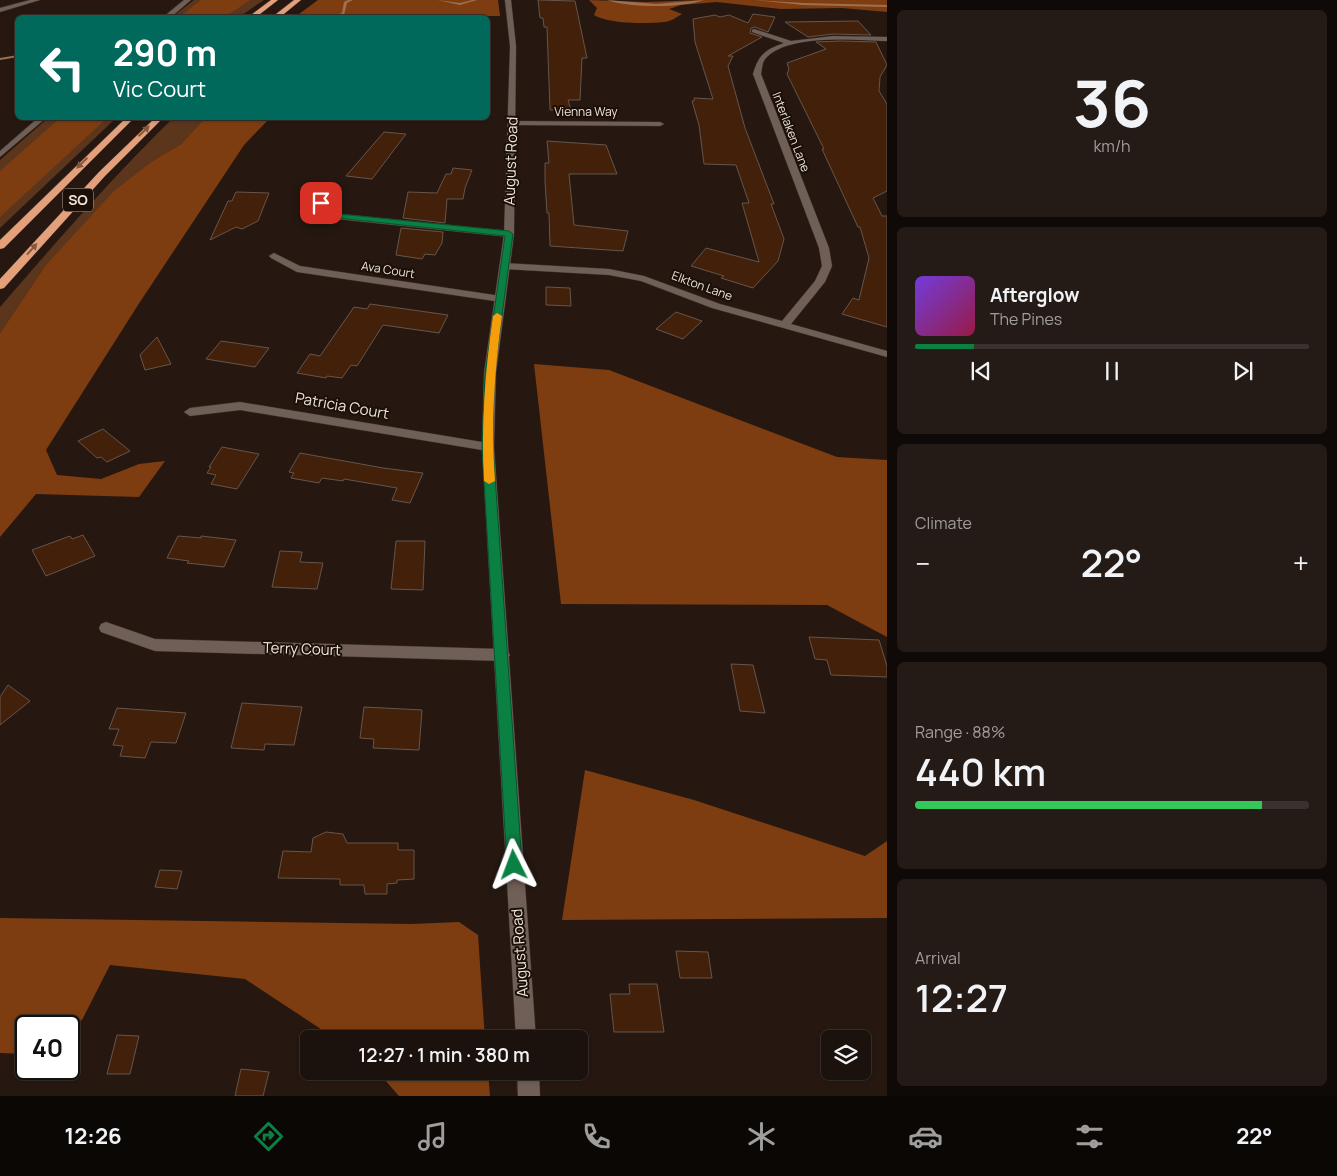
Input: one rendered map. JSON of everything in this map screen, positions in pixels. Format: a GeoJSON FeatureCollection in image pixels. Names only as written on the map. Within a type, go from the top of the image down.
{"type":"FeatureCollection","features":[{"type":"Feature","properties":{"kind":"highway"},"geometry":{"type":"LineString","coordinates":[[254,15],[275,0]]}},
{"type":"Feature","properties":{"kind":"highway"},"geometry":{"type":"LineString","coordinates":[[278,15],[298,0]]}},
{"type":"Feature","properties":{"kind":"highway","name":"SO"},"geometry":{"type":"LineString","coordinates":[[0,246],[128,120]]}},
{"type":"Feature","properties":{"kind":"highway","name":"SO"},"geometry":{"type":"LineString","coordinates":[[0,286],[102,174],[157,120]]}},
{"type":"Feature","properties":{"kind":"street"},"geometry":{"type":"LineString","coordinates":[[0,10],[37,0]]}},
{"type":"Feature","properties":{"kind":"street"},"geometry":{"type":"LineString","coordinates":[[170,15],[188,0]]}},
{"type":"Feature","properties":{"kind":"street","name":"August Road"},"geometry":{"type":"LineString","coordinates":[[508,0],[513,42],[509,234],[490,374],[488,447],[525,1030]]}},
{"type":"Feature","properties":{"kind":"street"},"geometry":{"type":"LineString","coordinates":[[754,31],[791,43]]}},
{"type":"Feature","properties":{"kind":"street","name":"Interlaken Lane"},"geometry":{"type":"LineString","coordinates":[[783,326],[820,282],[827,266],[824,248],[757,74],[757,65],[762,56],[791,43],[832,38],[887,39]]}},
{"type":"Feature","properties":{"kind":"street"},"geometry":{"type":"LineString","coordinates":[[0,155],[40,120]]}},
{"type":"Feature","properties":{"kind":"street","name":"Vienna Way"},"geometry":{"type":"LineString","coordinates":[[512,123],[660,124]]}},
{"type":"Feature","properties":{"kind":"street"},"geometry":{"type":"LineString","coordinates":[[321,203],[337,216],[509,234]]}},
{"type":"Feature","properties":{"kind":"street","name":"Ava Court"},"geometry":{"type":"LineString","coordinates":[[274,256],[297,269],[500,298]]}},
{"type":"Feature","properties":{"kind":"street","name":"Elkton Lane"},"geometry":{"type":"LineString","coordinates":[[505,266],[608,272],[644,279],[716,306],[887,354]]}},
{"type":"Feature","properties":{"kind":"street","name":"Patricia Court"},"geometry":{"type":"LineString","coordinates":[[190,412],[240,406],[488,447]]}},
{"type":"Feature","properties":{"kind":"street","name":"Terry Court"},"geometry":{"type":"LineString","coordinates":[[106,628],[155,645],[502,655]]}},
{"type":"Feature","properties":{"kind":"street"},"geometry":{"type":"LineString","coordinates":[[529,1080],[530,1096]]}},
{"type":"Feature","properties":{"kind":"shaded area"},"geometry":{"type":"Polygon","coordinates":[[[194,0],[264,0],[242,15],[175,15],[194,0]]]}},
{"type":"Feature","properties":{"kind":"shaded area"},"geometry":{"type":"Polygon","coordinates":[[[201,0],[250,0],[228,15],[182,15],[201,0]]]}},
{"type":"Feature","properties":{"kind":"shaded area"},"geometry":{"type":"Polygon","coordinates":[[[318,0],[498,0],[500,16],[490,15],[298,15],[318,0]]]}},
{"type":"Feature","properties":{"kind":"shaded area"},"geometry":{"type":"Polygon","coordinates":[[[589,0],[647,2],[700,0],[887,0],[887,12],[842,8],[781,9],[717,2],[681,5],[669,9],[682,14],[671,20],[657,23],[638,23],[618,22],[600,18],[594,15],[597,8],[589,0]]]}},
{"type":"Feature","properties":{"kind":"shaded area"},"geometry":{"type":"Polygon","coordinates":[[[46,120],[114,120],[0,228],[0,160],[46,120]]]}},
{"type":"Feature","properties":{"kind":"shaded area"},"geometry":{"type":"Polygon","coordinates":[[[58,120],[105,120],[0,217],[0,171],[58,120]]]}},
{"type":"Feature","properties":{"kind":"shaded area"},"geometry":{"type":"Polygon","coordinates":[[[171,120],[203,120],[181,144],[154,160],[45,266],[0,333],[0,307],[63,234],[171,120]]]}},
{"type":"Feature","properties":{"kind":"shaded area"},"geometry":{"type":"Polygon","coordinates":[[[203,120],[268,120],[244,145],[138,305],[46,450],[57,475],[101,479],[139,464],[165,461],[139,497],[36,494],[0,537],[0,333],[45,266],[114,191],[154,160],[181,144],[203,120]]]}},
{"type":"Feature","properties":{"kind":"shaded area"},"geometry":{"type":"Polygon","coordinates":[[[534,364],[609,370],[837,457],[887,460],[887,637],[827,605],[561,604],[534,364]]]}},
{"type":"Feature","properties":{"kind":"shaded area"},"geometry":{"type":"Polygon","coordinates":[[[585,770],[694,800],[865,856],[887,841],[887,918],[562,920],[585,770]]]}},
{"type":"Feature","properties":{"kind":"shaded area"},"geometry":{"type":"Polygon","coordinates":[[[0,918],[411,924],[459,922],[478,935],[484,1030],[322,1030],[245,979],[110,965],[82,1020],[80,1021],[80,1015],[15,1015],[15,1054],[0,1053],[0,918]]]}},
{"type":"Feature","properties":{"kind":"shaded area"},"geometry":{"type":"Polygon","coordinates":[[[385,1080],[489,1080],[490,1096],[399,1096],[385,1080]]]}},
{"type":"Feature","properties":{"kind":"building"},"geometry":{"type":"Polygon","coordinates":[[[538,0],[575,1],[587,58],[582,58],[580,100],[568,100],[571,110],[550,110],[547,27],[544,27],[543,18],[540,18],[538,0]]]}},
{"type":"Feature","properties":{"kind":"building"},"geometry":{"type":"Polygon","coordinates":[[[753,14],[775,17],[768,32],[755,27],[751,28],[750,33],[762,37],[728,56],[733,56],[728,66],[745,128],[774,204],[771,204],[784,239],[778,261],[753,288],[721,278],[724,276],[691,266],[706,248],[759,262],[742,203],[749,203],[736,165],[704,164],[699,125],[692,101],[694,101],[694,98],[713,99],[695,42],[693,19],[715,15],[720,17],[729,15],[748,23],[753,14]]]}},
{"type":"Feature","properties":{"kind":"building"},"geometry":{"type":"Polygon","coordinates":[[[858,21],[871,35],[833,34],[808,37],[785,22],[858,21]]]}},
{"type":"Feature","properties":{"kind":"building"},"geometry":{"type":"Polygon","coordinates":[[[816,42],[876,42],[887,65],[880,77],[879,91],[887,104],[887,191],[873,198],[882,216],[887,216],[887,327],[842,314],[853,298],[859,300],[869,258],[860,227],[858,227],[822,149],[824,149],[787,74],[789,69],[787,63],[826,49],[816,42]]]}},
{"type":"Feature","properties":{"kind":"building"},"geometry":{"type":"Polygon","coordinates":[[[384,132],[406,134],[372,179],[346,176],[384,132]]]}},
{"type":"Feature","properties":{"kind":"building"},"geometry":{"type":"Polygon","coordinates":[[[547,141],[606,145],[617,174],[569,174],[574,225],[628,231],[623,251],[550,246],[549,213],[547,213],[545,181],[545,163],[549,163],[547,141]]]}},
{"type":"Feature","properties":{"kind":"building"},"geometry":{"type":"Polygon","coordinates":[[[453,168],[472,170],[463,199],[447,199],[445,223],[403,218],[408,192],[437,193],[446,174],[451,174],[453,168]]]}},
{"type":"Feature","properties":{"kind":"building"},"geometry":{"type":"Polygon","coordinates":[[[236,192],[269,193],[258,221],[242,229],[236,227],[210,240],[228,201],[232,201],[236,192]]]}},
{"type":"Feature","properties":{"kind":"building"},"geometry":{"type":"Polygon","coordinates":[[[401,228],[443,232],[442,243],[435,255],[425,254],[422,259],[396,255],[401,228]]]}},
{"type":"Feature","properties":{"kind":"building"},"geometry":{"type":"Polygon","coordinates":[[[546,287],[570,288],[571,306],[546,305],[546,287]]]}},
{"type":"Feature","properties":{"kind":"building"},"geometry":{"type":"Polygon","coordinates":[[[370,304],[448,315],[439,333],[383,325],[357,366],[351,365],[342,378],[327,376],[326,378],[297,373],[310,354],[320,356],[354,307],[367,309],[370,304]]]}},
{"type":"Feature","properties":{"kind":"building"},"geometry":{"type":"Polygon","coordinates":[[[676,312],[702,321],[683,339],[656,329],[676,312]]]}},
{"type":"Feature","properties":{"kind":"building"},"geometry":{"type":"Polygon","coordinates":[[[157,337],[171,364],[145,370],[140,355],[157,337]]]}},
{"type":"Feature","properties":{"kind":"building"},"geometry":{"type":"Polygon","coordinates":[[[221,341],[269,348],[255,367],[206,359],[221,341]]]}},
{"type":"Feature","properties":{"kind":"building"},"geometry":{"type":"Polygon","coordinates":[[[103,429],[130,451],[107,462],[101,457],[97,458],[78,441],[103,429]]]}},
{"type":"Feature","properties":{"kind":"building"},"geometry":{"type":"Polygon","coordinates":[[[222,447],[259,454],[237,489],[211,484],[216,475],[207,473],[222,447]]]}},
{"type":"Feature","properties":{"kind":"building"},"geometry":{"type":"Polygon","coordinates":[[[300,453],[423,473],[410,503],[392,500],[397,488],[344,479],[343,481],[322,478],[319,483],[291,478],[294,473],[289,472],[300,453]]]}},
{"type":"Feature","properties":{"kind":"building"},"geometry":{"type":"Polygon","coordinates":[[[83,535],[95,556],[46,576],[32,550],[70,536],[72,539],[83,535]]]}},
{"type":"Feature","properties":{"kind":"building"},"geometry":{"type":"Polygon","coordinates":[[[178,536],[201,538],[201,536],[236,540],[224,567],[187,563],[189,561],[167,558],[178,536]]]}},
{"type":"Feature","properties":{"kind":"building"},"geometry":{"type":"Polygon","coordinates":[[[396,541],[425,541],[423,590],[391,589],[396,541]]]}},
{"type":"Feature","properties":{"kind":"building"},"geometry":{"type":"Polygon","coordinates":[[[280,551],[302,552],[300,562],[323,563],[317,589],[272,587],[280,551]]]}},
{"type":"Feature","properties":{"kind":"building"},"geometry":{"type":"Polygon","coordinates":[[[809,637],[879,640],[887,666],[887,677],[831,675],[827,660],[815,659],[809,637]]]}},
{"type":"Feature","properties":{"kind":"building"},"geometry":{"type":"Polygon","coordinates":[[[731,664],[753,665],[765,713],[740,711],[731,664]]]}},
{"type":"Feature","properties":{"kind":"building"},"geometry":{"type":"Polygon","coordinates":[[[8,685],[30,701],[0,725],[0,697],[8,685]]]}},
{"type":"Feature","properties":{"kind":"building"},"geometry":{"type":"Polygon","coordinates":[[[242,703],[302,707],[294,745],[265,744],[264,750],[231,748],[242,703]]]}},
{"type":"Feature","properties":{"kind":"building"},"geometry":{"type":"Polygon","coordinates":[[[364,707],[422,710],[419,750],[373,748],[374,739],[360,738],[364,707]]]}},
{"type":"Feature","properties":{"kind":"building"},"geometry":{"type":"Polygon","coordinates":[[[117,708],[186,713],[176,743],[151,742],[145,758],[120,756],[123,746],[113,745],[119,729],[109,729],[117,708]]]}},
{"type":"Feature","properties":{"kind":"building"},"geometry":{"type":"Polygon","coordinates":[[[326,832],[343,834],[347,843],[398,843],[398,850],[414,850],[414,879],[397,880],[397,883],[387,884],[387,894],[365,894],[364,885],[340,885],[340,879],[278,878],[283,851],[311,852],[313,838],[326,832]]]}},
{"type":"Feature","properties":{"kind":"building"},"geometry":{"type":"Polygon","coordinates":[[[160,870],[182,871],[177,889],[155,887],[160,870]]]}},
{"type":"Feature","properties":{"kind":"building"},"geometry":{"type":"Polygon","coordinates":[[[676,951],[708,952],[712,978],[680,978],[676,951]]]}},
{"type":"Feature","properties":{"kind":"building"},"geometry":{"type":"Polygon","coordinates":[[[629,984],[657,984],[664,1032],[614,1032],[610,994],[630,994],[629,984]]]}},
{"type":"Feature","properties":{"kind":"building"},"geometry":{"type":"Polygon","coordinates":[[[117,1035],[139,1036],[130,1074],[107,1074],[117,1035]]]}},
{"type":"Feature","properties":{"kind":"building"},"geometry":{"type":"Polygon","coordinates":[[[241,1069],[269,1072],[263,1096],[235,1096],[241,1069]]]}},
{"type":"Feature","properties":{"kind":"waterway"},"geometry":{"type":"LineString","coordinates":[[339,15],[343,14],[346,2],[351,0]]}},
{"type":"Feature","properties":{"kind":"waterway"},"geometry":{"type":"LineString","coordinates":[[439,0],[460,4],[475,0]]}},
{"type":"Feature","properties":{"kind":"waterway"},"geometry":{"type":"LineString","coordinates":[[609,0],[656,4],[702,0]]}},
{"type":"Feature","properties":{"kind":"waterway"},"geometry":{"type":"LineString","coordinates":[[757,0],[803,4],[887,6]]}},
{"type":"Feature","properties":{"kind":"waterway"},"geometry":{"type":"LineString","coordinates":[[0,59],[15,56]]}},
{"type":"Feature","properties":{"kind":"slow traffic"},"geometry":{"type":"LineString","coordinates":[[489,481],[490,374],[497,316]]}},
{"type":"Feature","properties":{"kind":"route"},"geometry":{"type":"LineString","coordinates":[[321,203],[337,216],[509,234],[493,342],[488,447],[514,865]]}}]}
